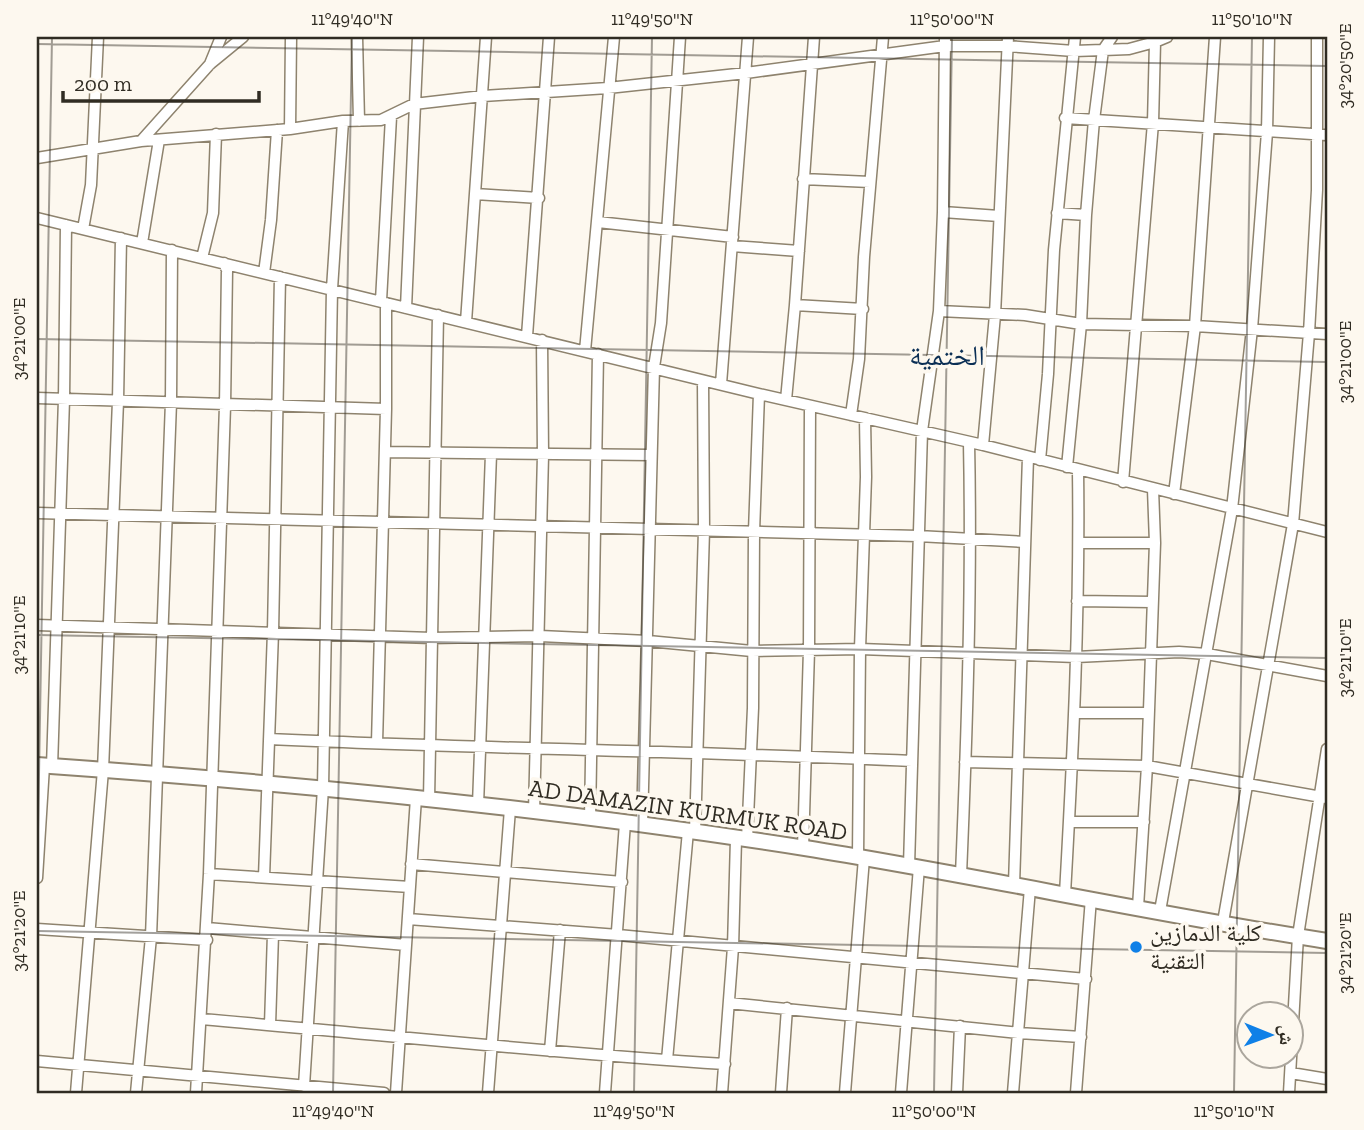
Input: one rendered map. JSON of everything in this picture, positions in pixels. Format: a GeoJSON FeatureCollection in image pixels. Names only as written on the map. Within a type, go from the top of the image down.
{"type":"FeatureCollection","features":[{"type":"Feature","properties":{"kind":"highway","name":"AD DAMAZIN KURMUK ROAD"},"geometry":{"type":"LineString","coordinates":[[44,766],[323,788],[642,825],[914,866],[1327,941]]}},
{"type":"Feature","properties":{"kind":"street"},"geometry":{"type":"LineString","coordinates":[[83,229],[94,147],[98,37]]}},
{"type":"Feature","properties":{"kind":"street"},"geometry":{"type":"LineString","coordinates":[[210,64],[220,37]]}},
{"type":"Feature","properties":{"kind":"street"},"geometry":{"type":"LineString","coordinates":[[141,141],[210,64],[243,37]]}},
{"type":"Feature","properties":{"kind":"street"},"geometry":{"type":"LineString","coordinates":[[290,129],[291,37]]}},
{"type":"Feature","properties":{"kind":"street"},"geometry":{"type":"LineString","coordinates":[[356,37],[359,121]]}},
{"type":"Feature","properties":{"kind":"street"},"geometry":{"type":"LineString","coordinates":[[406,308],[418,37]]}},
{"type":"Feature","properties":{"kind":"street"},"geometry":{"type":"LineString","coordinates":[[466,322],[486,37]]}},
{"type":"Feature","properties":{"kind":"street"},"geometry":{"type":"LineString","coordinates":[[527,337],[550,37]]}},
{"type":"Feature","properties":{"kind":"street"},"geometry":{"type":"LineString","coordinates":[[585,351],[614,37]]}},
{"type":"Feature","properties":{"kind":"street"},"geometry":{"type":"LineString","coordinates":[[642,825],[654,367],[659,345],[680,37]]}},
{"type":"Feature","properties":{"kind":"street"},"geometry":{"type":"LineString","coordinates":[[721,384],[748,37]]}},
{"type":"Feature","properties":{"kind":"street"},"geometry":{"type":"LineString","coordinates":[[786,400],[814,37]]}},
{"type":"Feature","properties":{"kind":"street"},"geometry":{"type":"LineString","coordinates":[[851,415],[859,359],[870,182],[883,37]]}},
{"type":"Feature","properties":{"kind":"street"},"geometry":{"type":"LineString","coordinates":[[1040,460],[1057,213],[1075,37]]}},
{"type":"Feature","properties":{"kind":"street"},"geometry":{"type":"LineString","coordinates":[[1066,467],[1081,324],[1094,120],[1102,50],[1112,37]]}},
{"type":"Feature","properties":{"kind":"street"},"geometry":{"type":"LineString","coordinates":[[37,158],[141,141],[290,129],[343,121],[381,120],[414,104],[483,96],[608,88],[746,73],[882,54],[945,41],[1007,41],[1074,51],[1129,48],[1167,37]]}},
{"type":"Feature","properties":{"kind":"street"},"geometry":{"type":"LineString","coordinates":[[1174,494],[1195,326],[1215,37]]}},
{"type":"Feature","properties":{"kind":"street"},"geometry":{"type":"LineString","coordinates":[[1160,911],[1232,509],[1252,329],[1267,132],[1269,37]]}},
{"type":"Feature","properties":{"kind":"street"},"geometry":{"type":"LineString","coordinates":[[1223,922],[1293,524],[1323,134],[1317,37]]}},
{"type":"Feature","properties":{"kind":"street"},"geometry":{"type":"LineString","coordinates":[[901,1093],[912,964],[914,651],[922,431],[939,311],[945,41]]}},
{"type":"Feature","properties":{"kind":"street"},"geometry":{"type":"LineString","coordinates":[[982,445],[995,314],[1007,41]]}},
{"type":"Feature","properties":{"kind":"street"},"geometry":{"type":"LineString","coordinates":[[1123,482],[1153,123],[1155,42]]}},
{"type":"Feature","properties":{"kind":"street"},"geometry":{"type":"LineString","coordinates":[[377,743],[386,409],[384,302],[391,117]]}},
{"type":"Feature","properties":{"kind":"street"},"geometry":{"type":"LineString","coordinates":[[1065,118],[1323,134]]}},
{"type":"Feature","properties":{"kind":"street"},"geometry":{"type":"LineString","coordinates":[[310,1089],[308,1029],[323,788],[332,289],[343,121]]}},
{"type":"Feature","properties":{"kind":"street"},"geometry":{"type":"LineString","coordinates":[[264,273],[277,130]]}},
{"type":"Feature","properties":{"kind":"street"},"geometry":{"type":"LineString","coordinates":[[202,258],[213,213],[216,134]]}},
{"type":"Feature","properties":{"kind":"street"},"geometry":{"type":"LineString","coordinates":[[142,243],[159,140]]}},
{"type":"Feature","properties":{"kind":"street"},"geometry":{"type":"LineString","coordinates":[[803,179],[870,182]]}},
{"type":"Feature","properties":{"kind":"street"},"geometry":{"type":"LineString","coordinates":[[475,194],[539,198]]}},
{"type":"Feature","properties":{"kind":"street"},"geometry":{"type":"LineString","coordinates":[[943,212],[999,216]]}},
{"type":"Feature","properties":{"kind":"street"},"geometry":{"type":"LineString","coordinates":[[1057,213],[1086,215]]}},
{"type":"Feature","properties":{"kind":"street"},"geometry":{"type":"LineString","coordinates":[[37,218],[703,381],[970,442],[1327,532]]}},
{"type":"Feature","properties":{"kind":"street"},"geometry":{"type":"LineString","coordinates":[[598,222],[667,229],[799,251]]}},
{"type":"Feature","properties":{"kind":"street"},"geometry":{"type":"LineString","coordinates":[[37,878],[57,625],[66,225]]}},
{"type":"Feature","properties":{"kind":"street"},"geometry":{"type":"LineString","coordinates":[[76,1093],[103,769],[111,626],[121,238]]}},
{"type":"Feature","properties":{"kind":"street"},"geometry":{"type":"LineString","coordinates":[[136,1093],[151,937],[158,774],[171,402],[172,250]]}},
{"type":"Feature","properties":{"kind":"street"},"geometry":{"type":"LineString","coordinates":[[196,1093],[207,928],[225,404],[227,270],[224,263]]}},
{"type":"Feature","properties":{"kind":"street"},"geometry":{"type":"LineString","coordinates":[[264,877],[273,632],[280,277]]}},
{"type":"Feature","properties":{"kind":"street"},"geometry":{"type":"LineString","coordinates":[[795,304],[863,309]]}},
{"type":"Feature","properties":{"kind":"street"},"geometry":{"type":"LineString","coordinates":[[939,311],[1025,315],[1081,324],[1195,326],[1327,334]]}},
{"type":"Feature","properties":{"kind":"street"},"geometry":{"type":"LineString","coordinates":[[396,1093],[411,864],[430,745],[438,315]]}},
{"type":"Feature","properties":{"kind":"street"},"geometry":{"type":"LineString","coordinates":[[534,812],[542,526],[542,340]]}},
{"type":"Feature","properties":{"kind":"street"},"geometry":{"type":"LineString","coordinates":[[590,819],[598,354]]}},
{"type":"Feature","properties":{"kind":"street"},"geometry":{"type":"LineString","coordinates":[[667,1060],[698,754],[704,530],[703,381]]}},
{"type":"Feature","properties":{"kind":"street"},"geometry":{"type":"LineString","coordinates":[[722,1093],[742,839],[752,754],[754,532],[759,394]]}},
{"type":"Feature","properties":{"kind":"street"},"geometry":{"type":"LineString","coordinates":[[37,398],[386,409]]}},
{"type":"Feature","properties":{"kind":"street"},"geometry":{"type":"LineString","coordinates":[[803,848],[809,650],[810,406]]}},
{"type":"Feature","properties":{"kind":"street"},"geometry":{"type":"LineString","coordinates":[[845,1093],[861,858],[860,649],[866,477],[865,418]]}},
{"type":"Feature","properties":{"kind":"street"},"geometry":{"type":"LineString","coordinates":[[961,875],[969,652],[970,442]]}},
{"type":"Feature","properties":{"kind":"street"},"geometry":{"type":"LineString","coordinates":[[385,452],[651,456]]}},
{"type":"Feature","properties":{"kind":"street"},"geometry":{"type":"LineString","coordinates":[[478,805],[491,454]]}},
{"type":"Feature","properties":{"kind":"street"},"geometry":{"type":"LineString","coordinates":[[1014,885],[1028,457]]}},
{"type":"Feature","properties":{"kind":"street"},"geometry":{"type":"LineString","coordinates":[[1065,894],[1076,657],[1078,470]]}},
{"type":"Feature","properties":{"kind":"street"},"geometry":{"type":"LineString","coordinates":[[1138,907],[1147,766],[1155,543],[1153,489]]}},
{"type":"Feature","properties":{"kind":"street"},"geometry":{"type":"LineString","coordinates":[[37,513],[1025,541]]}},
{"type":"Feature","properties":{"kind":"street"},"geometry":{"type":"LineString","coordinates":[[1079,542],[1155,543]]}},
{"type":"Feature","properties":{"kind":"street"},"geometry":{"type":"LineString","coordinates":[[1077,601],[1152,601]]}},
{"type":"Feature","properties":{"kind":"street"},"geometry":{"type":"LineString","coordinates":[[37,625],[432,638],[540,636],[648,641],[752,651],[860,649],[1076,657],[1179,652],[1208,654],[1327,676]]}},
{"type":"Feature","properties":{"kind":"street"},"geometry":{"type":"LineString","coordinates":[[1074,713],[1148,713]]}},
{"type":"Feature","properties":{"kind":"street"},"geometry":{"type":"LineString","coordinates":[[270,739],[912,761]]}},
{"type":"Feature","properties":{"kind":"street"},"geometry":{"type":"LineString","coordinates":[[1289,1093],[1298,936],[1323,797],[1327,750]]}},
{"type":"Feature","properties":{"kind":"street"},"geometry":{"type":"LineString","coordinates":[[965,762],[1147,766],[1323,797]]}},
{"type":"Feature","properties":{"kind":"street"},"geometry":{"type":"LineString","coordinates":[[488,1093],[510,808]]}},
{"type":"Feature","properties":{"kind":"street"},"geometry":{"type":"LineString","coordinates":[[1069,822],[1144,821]]}},
{"type":"Feature","properties":{"kind":"street"},"geometry":{"type":"LineString","coordinates":[[606,1093],[625,823]]}},
{"type":"Feature","properties":{"kind":"street"},"geometry":{"type":"LineString","coordinates":[[411,864],[622,883]]}},
{"type":"Feature","properties":{"kind":"street"},"geometry":{"type":"LineString","coordinates":[[209,874],[410,887]]}},
{"type":"Feature","properties":{"kind":"street"},"geometry":{"type":"LineString","coordinates":[[1013,1093],[1030,888]]}},
{"type":"Feature","properties":{"kind":"street"},"geometry":{"type":"LineString","coordinates":[[1076,1093],[1091,898]]}},
{"type":"Feature","properties":{"kind":"street"},"geometry":{"type":"LineString","coordinates":[[408,919],[618,935],[1086,979]]}},
{"type":"Feature","properties":{"kind":"street"},"geometry":{"type":"LineString","coordinates":[[207,928],[406,945]]}},
{"type":"Feature","properties":{"kind":"street"},"geometry":{"type":"LineString","coordinates":[[37,929],[206,940]]}},
{"type":"Feature","properties":{"kind":"street"},"geometry":{"type":"LineString","coordinates":[[550,1051],[560,930]]}},
{"type":"Feature","properties":{"kind":"street"},"geometry":{"type":"LineString","coordinates":[[270,1025],[274,934]]}},
{"type":"Feature","properties":{"kind":"street"},"geometry":{"type":"LineString","coordinates":[[729,1003],[1081,1037]]}},
{"type":"Feature","properties":{"kind":"street"},"geometry":{"type":"LineString","coordinates":[[781,1093],[788,1008]]}},
{"type":"Feature","properties":{"kind":"street"},"geometry":{"type":"LineString","coordinates":[[201,1020],[492,1044],[608,1057],[725,1064]]}},
{"type":"Feature","properties":{"kind":"street"},"geometry":{"type":"LineString","coordinates":[[957,1093],[960,1026]]}},
{"type":"Feature","properties":{"kind":"street"},"geometry":{"type":"LineString","coordinates":[[37,1061],[255,1081],[310,1089],[384,1093]]}},
{"type":"Feature","properties":{"kind":"street"},"geometry":{"type":"LineString","coordinates":[[1291,1073],[1327,1079]]}},
{"type":"Feature","properties":{"kind":"street"},"geometry":{"type":"LineString","coordinates":[[254,1093],[255,1081]]}},
{"type":"Feature","properties":{"kind":"place","name":"كلية الدمازين التقنية"},"geometry":{"type":"Point","coordinates":[1136,947]}},
{"type":"Feature","properties":{"kind":"district","name":"الختمية"},"geometry":{"type":"Point","coordinates":[947,355]}}]}
